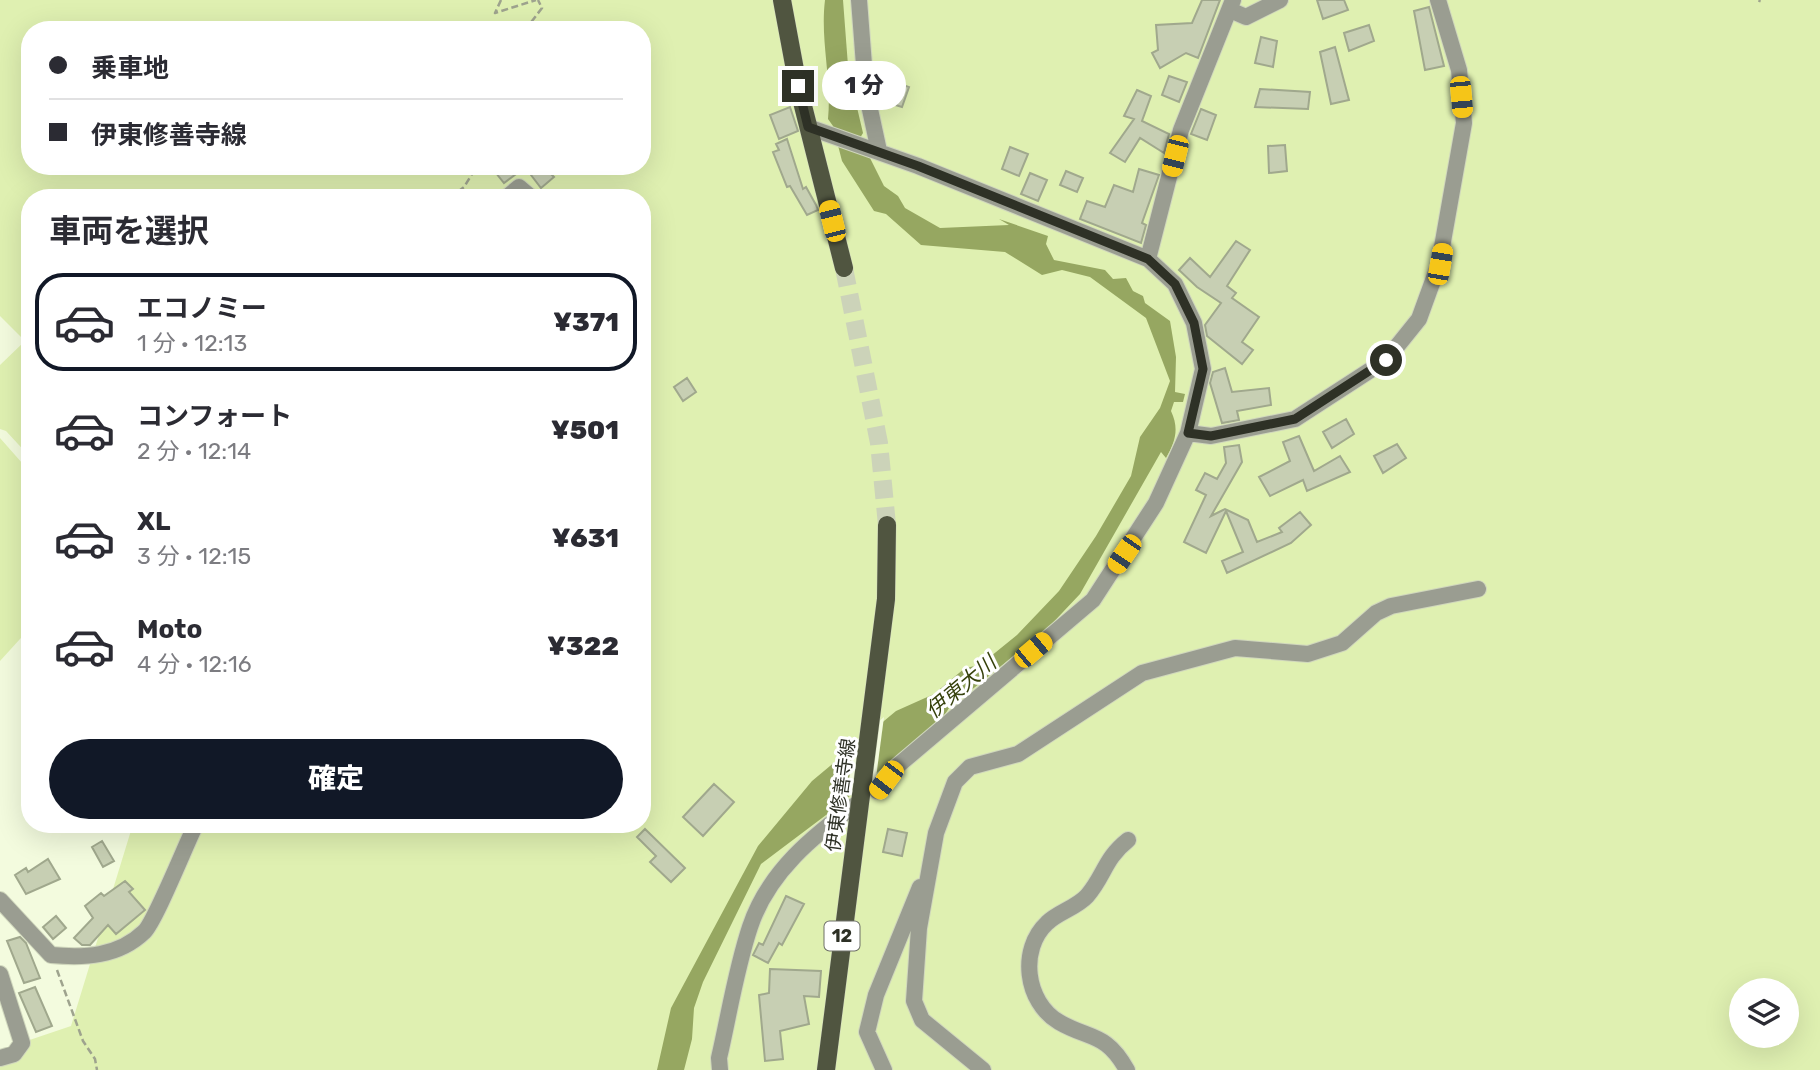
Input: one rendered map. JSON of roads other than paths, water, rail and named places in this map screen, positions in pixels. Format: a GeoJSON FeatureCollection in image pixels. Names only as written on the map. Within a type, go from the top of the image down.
{"type":"FeatureCollection","features":[{"type":"Feature","properties":{"kind":"main road"},"geometry":{"type":"LineString","coordinates":[[782,0],[808,127],[844,268]]}},
{"type":"Feature","properties":{"kind":"main road","name":"伊東修善寺線"},"geometry":{"type":"LineString","coordinates":[[826,1070],[858,803],[869,786],[886,599],[887,525]]}},
{"type":"Feature","properties":{"kind":"street"},"geometry":{"type":"LineString","coordinates":[[859,0],[866,91],[879,151]]}},
{"type":"Feature","properties":{"kind":"street"},"geometry":{"type":"LineString","coordinates":[[1148,259],[1181,130],[1231,5],[1246,17],[1280,0]]}},
{"type":"Feature","properties":{"kind":"street"},"geometry":{"type":"LineString","coordinates":[[1188,433],[1211,436],[1295,419],[1386,360],[1419,319],[1440,264],[1464,123],[1459,71],[1438,0]]}},
{"type":"Feature","properties":{"kind":"street"},"geometry":{"type":"LineString","coordinates":[[808,127],[879,151],[1148,259],[1175,284],[1194,323],[1203,369],[1188,433],[1156,503],[1093,600],[895,768],[869,786]]}},
{"type":"Feature","properties":{"kind":"street"},"geometry":{"type":"LineString","coordinates":[[983,1070],[922,1020],[914,1001],[919,928],[936,833],[955,782],[970,766],[1018,754],[1142,673],[1235,648],[1308,654],[1342,643],[1376,612],[1391,606],[1478,589]]}},
{"type":"Feature","properties":{"kind":"street"},"geometry":{"type":"LineString","coordinates":[[720,1070],[719,1058],[750,925],[779,872],[814,834],[858,803]]}},
{"type":"Feature","properties":{"kind":"street"},"geometry":{"type":"LineString","coordinates":[[2,905],[51,956],[94,957],[127,944],[145,931],[192,833]]}},
{"type":"Feature","properties":{"kind":"street"},"geometry":{"type":"LineString","coordinates":[[1127,1070],[1105,1041],[1057,1021],[1041,1003],[1028,971],[1029,955],[1039,932],[1048,922],[1086,898],[1111,853],[1128,840]]}},
{"type":"Feature","properties":{"kind":"street"},"geometry":{"type":"LineString","coordinates":[[884,1070],[867,1032],[876,995],[920,886],[930,875]]}},
{"type":"Feature","properties":{"kind":"street"},"geometry":{"type":"LineString","coordinates":[[0,974],[22,1043],[14,1055],[0,1058]]}},
{"type":"Feature","properties":{"kind":"water","name":"伊東大川"},"geometry":{"type":"Polygon","coordinates":[[[825,0],[843,0],[850,92],[855,99],[863,133],[860,138],[884,186],[898,196],[905,208],[940,228],[1009,225],[999,219],[1048,236],[1046,244],[1054,260],[1105,270],[1113,279],[1126,278],[1133,291],[1143,296],[1145,303],[1170,321],[1176,357],[1175,392],[1185,394],[1183,402],[1174,402],[1171,411],[1176,429],[1166,458],[1161,452],[1080,594],[1046,630],[949,708],[944,716],[838,806],[761,864],[703,982],[694,1008],[692,1039],[684,1070],[657,1070],[671,1008],[758,846],[812,781],[896,711],[934,694],[965,668],[980,665],[1017,635],[1059,591],[1096,536],[1131,476],[1140,437],[1160,408],[1170,381],[1146,318],[1090,277],[1062,270],[1042,275],[1005,252],[921,245],[886,214],[874,211],[842,161],[833,126],[828,119],[825,0]]]}},
{"type":"Feature","properties":{"kind":"tunnel"},"geometry":{"type":"LineString","coordinates":[[844,268],[879,443],[887,525]]}}]}
